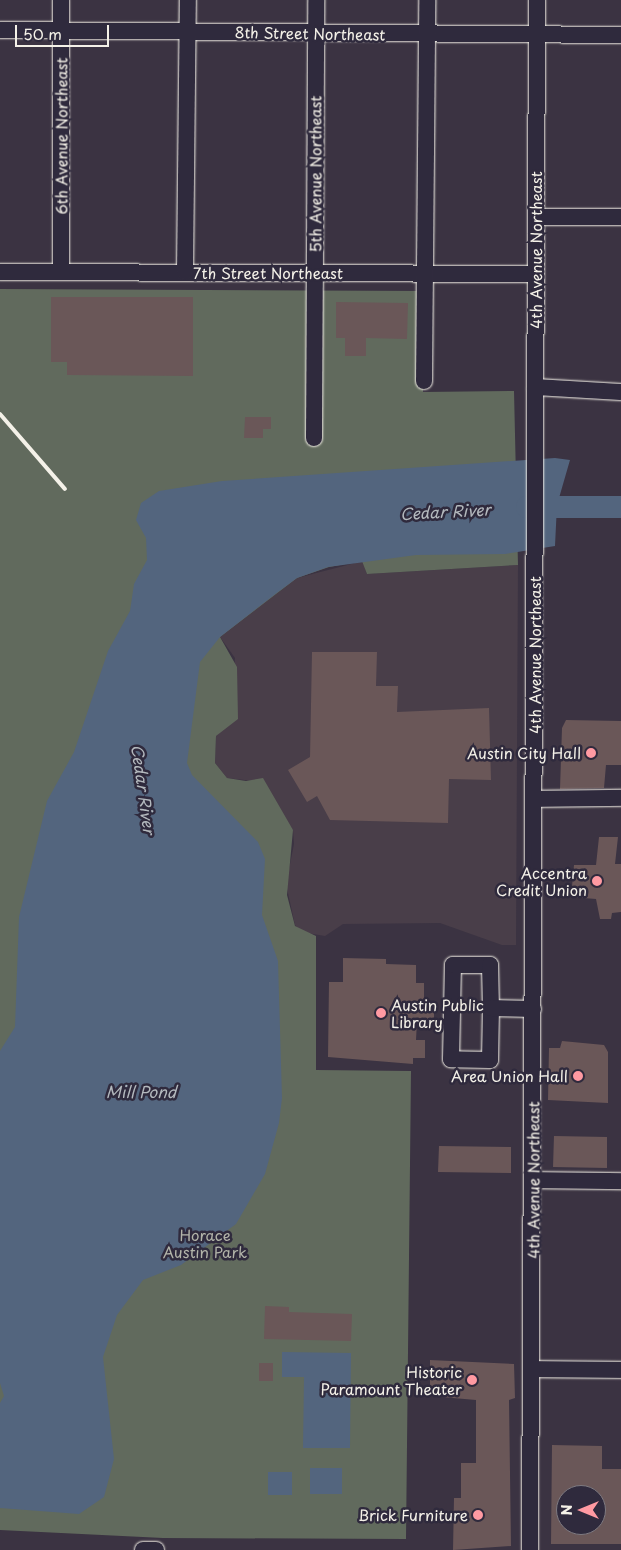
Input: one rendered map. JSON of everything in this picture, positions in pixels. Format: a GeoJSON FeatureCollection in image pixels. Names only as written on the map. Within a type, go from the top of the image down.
{"type":"FeatureCollection","features":[{"type":"Feature","properties":{"kind":"street","name":"6th Avenue Northeast"},"geometry":{"type":"LineString","coordinates":[[61,0],[61,272]]}},
{"type":"Feature","properties":{"kind":"street"},"geometry":{"type":"LineString","coordinates":[[185,272],[188,0]]}},
{"type":"Feature","properties":{"kind":"street","name":"5th Avenue Northeast"},"geometry":{"type":"LineString","coordinates":[[314,438],[316,0]]}},
{"type":"Feature","properties":{"kind":"street"},"geometry":{"type":"LineString","coordinates":[[424,381],[427,0]]}},
{"type":"Feature","properties":{"kind":"street","name":"4th Avenue Northeast"},"geometry":{"type":"LineString","coordinates":[[530,1550],[535,798],[534,573],[537,0]]}},
{"type":"Feature","properties":{"kind":"street","name":"8th Street Northeast"},"geometry":{"type":"LineString","coordinates":[[0,30],[621,35]]}},
{"type":"Feature","properties":{"kind":"street"},"geometry":{"type":"LineString","coordinates":[[537,216],[621,216]]}},
{"type":"Feature","properties":{"kind":"street","name":"7th Street Northeast"},"geometry":{"type":"LineString","coordinates":[[0,272],[536,274]]}},
{"type":"Feature","properties":{"kind":"street"},"geometry":{"type":"LineString","coordinates":[[535,387],[621,392]]}},
{"type":"Feature","properties":{"kind":"street"},"geometry":{"type":"LineString","coordinates":[[535,798],[621,798]]}},
{"type":"Feature","properties":{"kind":"street"},"geometry":{"type":"LineString","coordinates":[[453,965],[490,965],[491,1008],[490,1060],[451,1060],[453,965]]}},
{"type":"Feature","properties":{"kind":"street"},"geometry":{"type":"LineString","coordinates":[[491,1008],[533,1009]]}},
{"type":"Feature","properties":{"kind":"street"},"geometry":{"type":"LineString","coordinates":[[533,1180],[621,1181]]}},
{"type":"Feature","properties":{"kind":"street"},"geometry":{"type":"LineString","coordinates":[[532,1369],[621,1370]]}},
{"type":"Feature","properties":{"kind":"street"},"geometry":{"type":"LineString","coordinates":[[143,1550],[156,1550]]}},
{"type":"Feature","properties":{"kind":"shaded area"},"geometry":{"type":"Polygon","coordinates":[[[363,561],[367,574],[518,565],[516,945],[502,945],[440,923],[343,924],[325,936],[301,932],[295,925],[286,884],[294,844],[293,830],[253,781],[227,778],[215,763],[216,736],[230,722],[235,658],[220,637],[297,578],[363,561]]]}},
{"type":"Feature","properties":{"kind":"green space","name":"Horace Austin Park"},"geometry":{"type":"Polygon","coordinates":[[[0,289],[425,291],[423,392],[514,391],[518,565],[367,574],[362,561],[329,567],[297,578],[220,637],[237,667],[238,719],[216,736],[215,763],[227,778],[246,781],[263,778],[293,830],[287,895],[295,926],[316,936],[316,1070],[411,1071],[406,1539],[163,1538],[0,1530],[0,289]]]}},
{"type":"Feature","properties":{"kind":"water","name":"Mill Pond"},"geometry":{"type":"Polygon","coordinates":[[[555,458],[570,460],[557,505],[555,546],[505,554],[416,555],[328,567],[297,578],[278,592],[220,637],[200,662],[187,763],[192,775],[258,842],[265,859],[262,915],[278,961],[282,1098],[279,1123],[265,1174],[236,1224],[181,1265],[143,1280],[117,1315],[103,1357],[114,1459],[104,1497],[79,1514],[0,1508],[0,1403],[4,1396],[0,1383],[0,1051],[15,1027],[19,917],[47,801],[74,752],[108,651],[130,611],[134,584],[147,560],[146,538],[136,520],[141,503],[159,491],[222,481],[555,458]]]}},
{"type":"Feature","properties":{"kind":"water"},"geometry":{"type":"Polygon","coordinates":[[[282,1352],[351,1353],[350,1448],[303,1448],[304,1377],[282,1377],[282,1352]]]}},
{"type":"Feature","properties":{"kind":"water"},"geometry":{"type":"Polygon","coordinates":[[[310,1468],[342,1468],[342,1494],[310,1494],[310,1468]]]}},
{"type":"Feature","properties":{"kind":"water"},"geometry":{"type":"Polygon","coordinates":[[[268,1472],[292,1472],[292,1495],[268,1495],[268,1472]]]}},
{"type":"Feature","properties":{"kind":"building"},"geometry":{"type":"Polygon","coordinates":[[[51,297],[193,297],[193,376],[67,375],[67,362],[51,362],[51,297]]]}},
{"type":"Feature","properties":{"kind":"building"},"geometry":{"type":"Polygon","coordinates":[[[336,302],[408,303],[407,339],[366,338],[366,356],[345,356],[345,338],[336,338],[336,302]]]}},
{"type":"Feature","properties":{"kind":"building"},"geometry":{"type":"Polygon","coordinates":[[[245,417],[271,417],[271,429],[263,429],[263,438],[244,438],[245,417]]]}},
{"type":"Feature","properties":{"kind":"building"},"geometry":{"type":"Polygon","coordinates":[[[312,652],[377,652],[376,686],[398,686],[397,712],[489,708],[491,780],[449,779],[448,823],[330,820],[317,796],[307,802],[288,770],[310,757],[312,652]]]}},
{"type":"Feature","properties":{"kind":"building","name":"Austin City Hall"},"geometry":{"type":"Polygon","coordinates":[[[566,720],[621,721],[621,765],[606,765],[604,788],[560,789],[562,728],[566,720]]]}},
{"type":"Feature","properties":{"kind":"building","name":"Accentra Credit Union"},"geometry":{"type":"Polygon","coordinates":[[[599,837],[618,837],[615,864],[621,864],[621,912],[612,913],[611,919],[600,919],[596,899],[571,897],[574,865],[596,865],[599,837]]]}},
{"type":"Feature","properties":{"kind":"building","name":"Austin Public Library"},"geometry":{"type":"Polygon","coordinates":[[[343,958],[386,959],[386,964],[416,965],[416,983],[424,983],[424,1006],[434,1006],[434,1021],[417,1021],[416,1040],[425,1040],[425,1058],[413,1058],[413,1064],[328,1057],[329,982],[343,982],[343,958]]]}},
{"type":"Feature","properties":{"kind":"building","name":"Area Union Hall"},"geometry":{"type":"Polygon","coordinates":[[[562,1041],[604,1045],[608,1052],[608,1103],[548,1100],[549,1048],[560,1048],[562,1041]]]}},
{"type":"Feature","properties":{"kind":"building"},"geometry":{"type":"Polygon","coordinates":[[[554,1136],[607,1137],[607,1168],[553,1167],[554,1136]]]}},
{"type":"Feature","properties":{"kind":"building"},"geometry":{"type":"Polygon","coordinates":[[[439,1146],[511,1147],[511,1173],[438,1172],[439,1146]]]}},
{"type":"Feature","properties":{"kind":"building"},"geometry":{"type":"Polygon","coordinates":[[[265,1306],[289,1307],[289,1312],[352,1314],[351,1341],[264,1339],[265,1306]]]}},
{"type":"Feature","properties":{"kind":"building"},"geometry":{"type":"Polygon","coordinates":[[[430,1360],[514,1364],[515,1398],[509,1400],[511,1546],[453,1550],[454,1498],[461,1498],[461,1463],[476,1463],[476,1400],[430,1396],[430,1360]]]}},
{"type":"Feature","properties":{"kind":"building"},"geometry":{"type":"Polygon","coordinates":[[[259,1363],[273,1363],[273,1381],[259,1381],[259,1363]]]}},
{"type":"Feature","properties":{"kind":"building"},"geometry":{"type":"Polygon","coordinates":[[[552,1445],[602,1446],[602,1469],[621,1469],[621,1544],[551,1544],[552,1445]]]}},
{"type":"Feature","properties":{"kind":"waterway","name":"Cedar River"},"geometry":{"type":"LineString","coordinates":[[527,507],[621,507]]}},
{"type":"Feature","properties":{"kind":"railway"},"geometry":{"type":"LineString","coordinates":[[0,414],[65,489]]}},
{"type":"Feature","properties":{"kind":"place","name":"Austin City Hall"},"geometry":{"type":"Point","coordinates":[591,753]}},
{"type":"Feature","properties":{"kind":"place","name":"Accentra Credit Union"},"geometry":{"type":"Point","coordinates":[597,881]}},
{"type":"Feature","properties":{"kind":"place","name":"Austin Public Library"},"geometry":{"type":"Point","coordinates":[381,1013]}},
{"type":"Feature","properties":{"kind":"place","name":"Area Union Hall"},"geometry":{"type":"Point","coordinates":[578,1076]}},
{"type":"Feature","properties":{"kind":"place","name":"Historic Paramount Theater"},"geometry":{"type":"Point","coordinates":[472,1380]}},
{"type":"Feature","properties":{"kind":"place","name":"Brick Furniture"},"geometry":{"type":"Point","coordinates":[478,1515]}}]}
